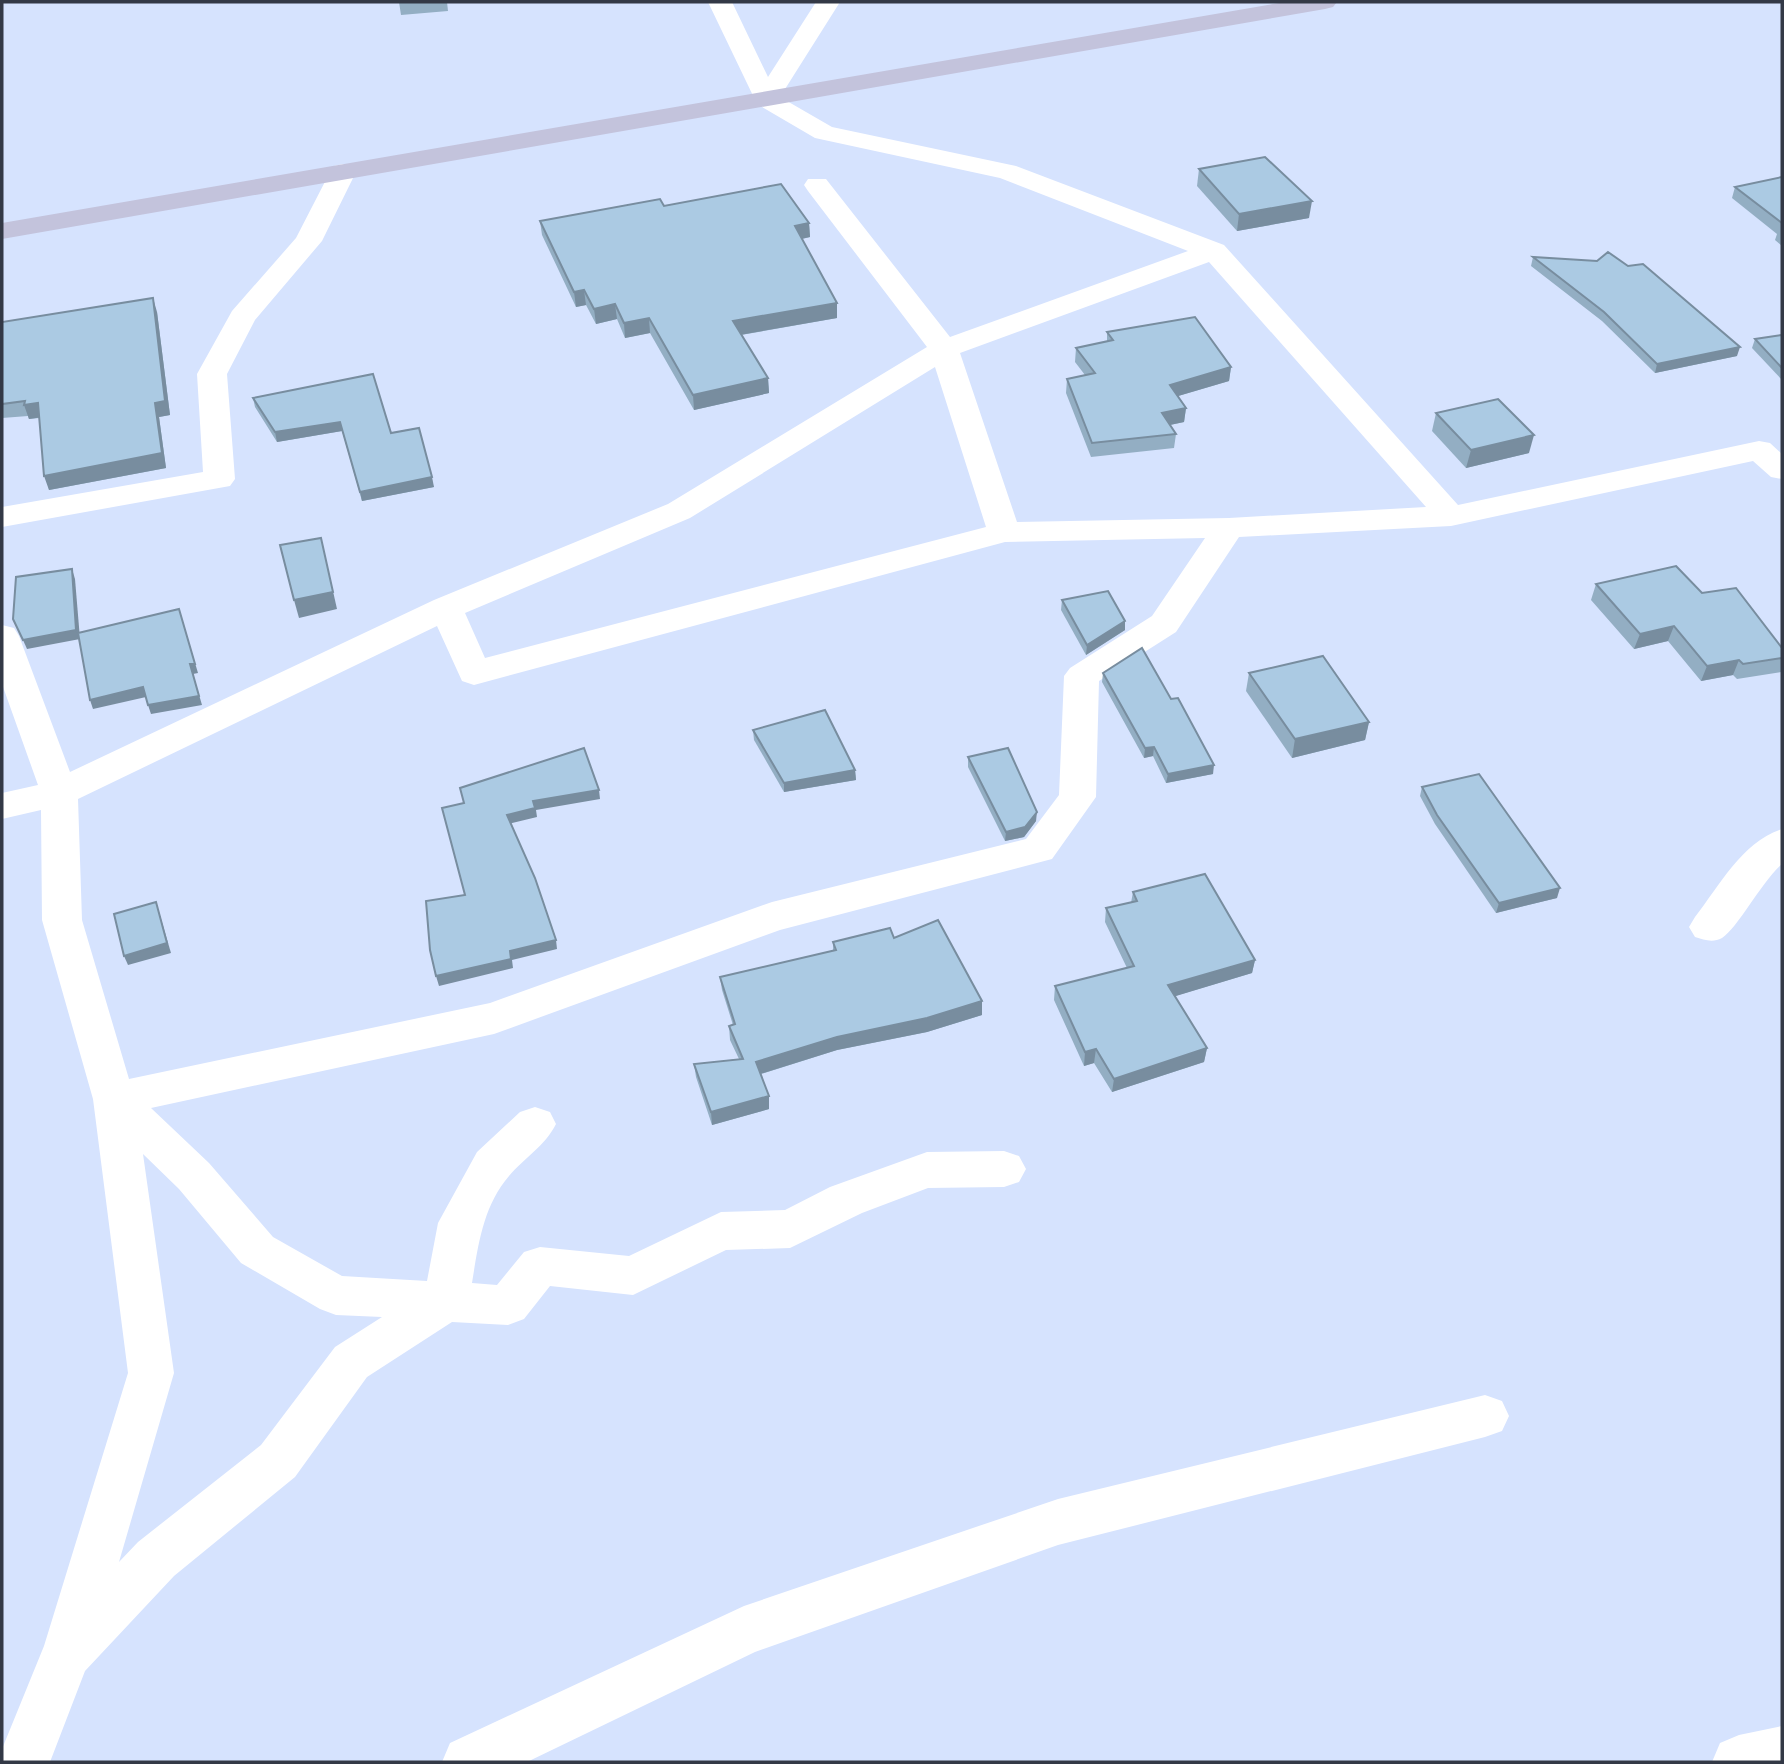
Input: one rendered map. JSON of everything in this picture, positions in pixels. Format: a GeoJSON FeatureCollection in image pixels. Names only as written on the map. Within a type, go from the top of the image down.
{"type":"FeatureCollection","features":[{"type":"Feature","properties":{"kind":"main road"},"geometry":{"type":"LineString","coordinates":[[2,231],[1325,2]]}},
{"type":"Feature","properties":{"kind":"street"},"geometry":{"type":"LineString","coordinates":[[720,2],[766,99],[824,133],[1007,172],[1214,251],[1451,516]]}},
{"type":"Feature","properties":{"kind":"street"},"geometry":{"type":"LineString","coordinates":[[766,99],[828,2]]}},
{"type":"Feature","properties":{"kind":"street"},"geometry":{"type":"LineString","coordinates":[[2,517],[219,479],[212,374],[242,317],[309,241],[343,172]]}},
{"type":"Feature","properties":{"kind":"street"},"geometry":{"type":"LineString","coordinates":[[817,185],[944,349],[1004,532]]}},
{"type":"Feature","properties":{"kind":"street"},"geometry":{"type":"LineString","coordinates":[[2,806],[59,793],[446,608],[679,511],[944,349],[1214,251]]}},
{"type":"Feature","properties":{"kind":"street"},"geometry":{"type":"LineString","coordinates":[[446,608],[474,673],[1004,532],[1229,528],[1451,516],[1759,450],[1782,470]]}},
{"type":"Feature","properties":{"kind":"street"},"geometry":{"type":"LineString","coordinates":[[114,1098],[494,1018],[772,917],[1039,849],[1077,797],[1082,676],[1164,624],[1229,528]]}},
{"type":"Feature","properties":{"kind":"street"},"geometry":{"type":"LineString","coordinates":[[2,636],[59,793],[62,920],[114,1098],[151,1373],[66,1654],[23,1762]]}},
{"type":"Feature","properties":{"kind":"street"},"geometry":{"type":"LineString","coordinates":[[1709,927],[1757,864],[1782,843]]}},
{"type":"Feature","properties":{"kind":"street"},"geometry":{"type":"LineString","coordinates":[[114,1098],[194,1176],[257,1250],[336,1295],[508,1305],[540,1266],[633,1276],[721,1231],[790,1229],[846,1200],[927,1170],[1003,1169]]}},
{"type":"Feature","properties":{"kind":"street"},"geometry":{"type":"LineString","coordinates":[[66,1654],[156,1559],[278,1461],[351,1362],[446,1301],[460,1223],[492,1165],[535,1124]]}},
{"type":"Feature","properties":{"kind":"street"},"geometry":{"type":"LineString","coordinates":[[469,1762],[744,1631],[1058,1522],[1485,1416]]}},
{"type":"Feature","properties":{"kind":"street"},"geometry":{"type":"LineString","coordinates":[[1739,1762],[1782,1753]]}},
{"type":"Feature","properties":{"kind":"building"},"geometry":{"type":"Polygon","coordinates":[[[1265,157],[1312,201],[1239,214],[1199,169],[1265,157]]]}},
{"type":"Feature","properties":{"kind":"building"},"geometry":{"type":"Polygon","coordinates":[[[1782,177],[1782,223],[1735,187],[1782,177]]]}},
{"type":"Feature","properties":{"kind":"building"},"geometry":{"type":"Polygon","coordinates":[[[781,184],[809,223],[795,226],[837,303],[733,321],[768,378],[693,395],[649,318],[624,323],[615,304],[594,309],[584,290],[574,292],[540,221],[660,199],[664,206],[781,184]]]}},
{"type":"Feature","properties":{"kind":"building"},"geometry":{"type":"Polygon","coordinates":[[[1608,252],[1628,266],[1643,264],[1740,347],[1657,364],[1604,312],[1533,257],[1597,261],[1608,252]]]}},
{"type":"Feature","properties":{"kind":"building"},"geometry":{"type":"Polygon","coordinates":[[[153,298],[165,401],[155,403],[162,453],[44,476],[38,403],[24,405],[25,401],[2,404],[2,322],[153,298]]]}},
{"type":"Feature","properties":{"kind":"building"},"geometry":{"type":"Polygon","coordinates":[[[1195,317],[1231,367],[1170,385],[1186,408],[1162,413],[1176,434],[1092,443],[1067,379],[1095,373],[1076,348],[1113,340],[1107,332],[1195,317]]]}},
{"type":"Feature","properties":{"kind":"building"},"geometry":{"type":"Polygon","coordinates":[[[1782,335],[1782,368],[1755,339],[1782,335]]]}},
{"type":"Feature","properties":{"kind":"building"},"geometry":{"type":"Polygon","coordinates":[[[373,374],[391,433],[419,428],[432,477],[360,492],[340,422],[275,432],[253,398],[373,374]]]}},
{"type":"Feature","properties":{"kind":"building"},"geometry":{"type":"Polygon","coordinates":[[[1498,399],[1534,435],[1471,450],[1436,413],[1498,399]]]}},
{"type":"Feature","properties":{"kind":"building"},"geometry":{"type":"Polygon","coordinates":[[[321,538],[333,592],[294,600],[280,545],[321,538]]]}},
{"type":"Feature","properties":{"kind":"building"},"geometry":{"type":"Polygon","coordinates":[[[1676,566],[1702,593],[1736,588],[1782,648],[1782,658],[1743,664],[1739,660],[1707,666],[1674,626],[1640,634],[1596,584],[1676,566]]]}},
{"type":"Feature","properties":{"kind":"building"},"geometry":{"type":"Polygon","coordinates":[[[72,569],[76,630],[23,640],[13,619],[16,577],[72,569]]]}},
{"type":"Feature","properties":{"kind":"building"},"geometry":{"type":"Polygon","coordinates":[[[1108,591],[1125,621],[1087,645],[1062,600],[1108,591]]]}},
{"type":"Feature","properties":{"kind":"building"},"geometry":{"type":"Polygon","coordinates":[[[179,609],[195,664],[190,664],[199,696],[148,705],[143,687],[90,700],[78,633],[179,609]]]}},
{"type":"Feature","properties":{"kind":"building"},"geometry":{"type":"Polygon","coordinates":[[[1142,648],[1171,699],[1178,698],[1214,765],[1168,774],[1154,747],[1145,748],[1103,673],[1142,648]]]}},
{"type":"Feature","properties":{"kind":"building"},"geometry":{"type":"Polygon","coordinates":[[[1323,656],[1369,722],[1295,739],[1249,673],[1323,656]]]}},
{"type":"Feature","properties":{"kind":"building"},"geometry":{"type":"Polygon","coordinates":[[[825,710],[855,770],[784,783],[753,730],[825,710]]]}},
{"type":"Feature","properties":{"kind":"building"},"geometry":{"type":"Polygon","coordinates":[[[584,748],[599,790],[533,801],[535,808],[507,815],[535,878],[556,940],[510,951],[511,959],[436,976],[430,950],[426,901],[465,895],[442,808],[464,803],[460,788],[584,748]]]}},
{"type":"Feature","properties":{"kind":"building"},"geometry":{"type":"Polygon","coordinates":[[[1008,748],[1037,812],[1025,827],[1006,832],[968,757],[1008,748]]]}},
{"type":"Feature","properties":{"kind":"building"},"geometry":{"type":"Polygon","coordinates":[[[1479,774],[1560,888],[1499,903],[1437,815],[1422,787],[1479,774]]]}},
{"type":"Feature","properties":{"kind":"building"},"geometry":{"type":"Polygon","coordinates":[[[1205,874],[1255,960],[1168,985],[1207,1048],[1114,1079],[1096,1049],[1085,1052],[1055,986],[1134,966],[1106,908],[1137,901],[1133,892],[1205,874]]]}},
{"type":"Feature","properties":{"kind":"building"},"geometry":{"type":"Polygon","coordinates":[[[156,902],[167,943],[124,956],[114,914],[156,902]]]}},
{"type":"Feature","properties":{"kind":"building"},"geometry":{"type":"Polygon","coordinates":[[[938,920],[982,1001],[927,1018],[837,1037],[756,1062],[769,1096],[711,1112],[694,1064],[743,1059],[729,1026],[735,1024],[720,977],[836,950],[833,942],[890,928],[894,938],[938,920]]]}}]}
